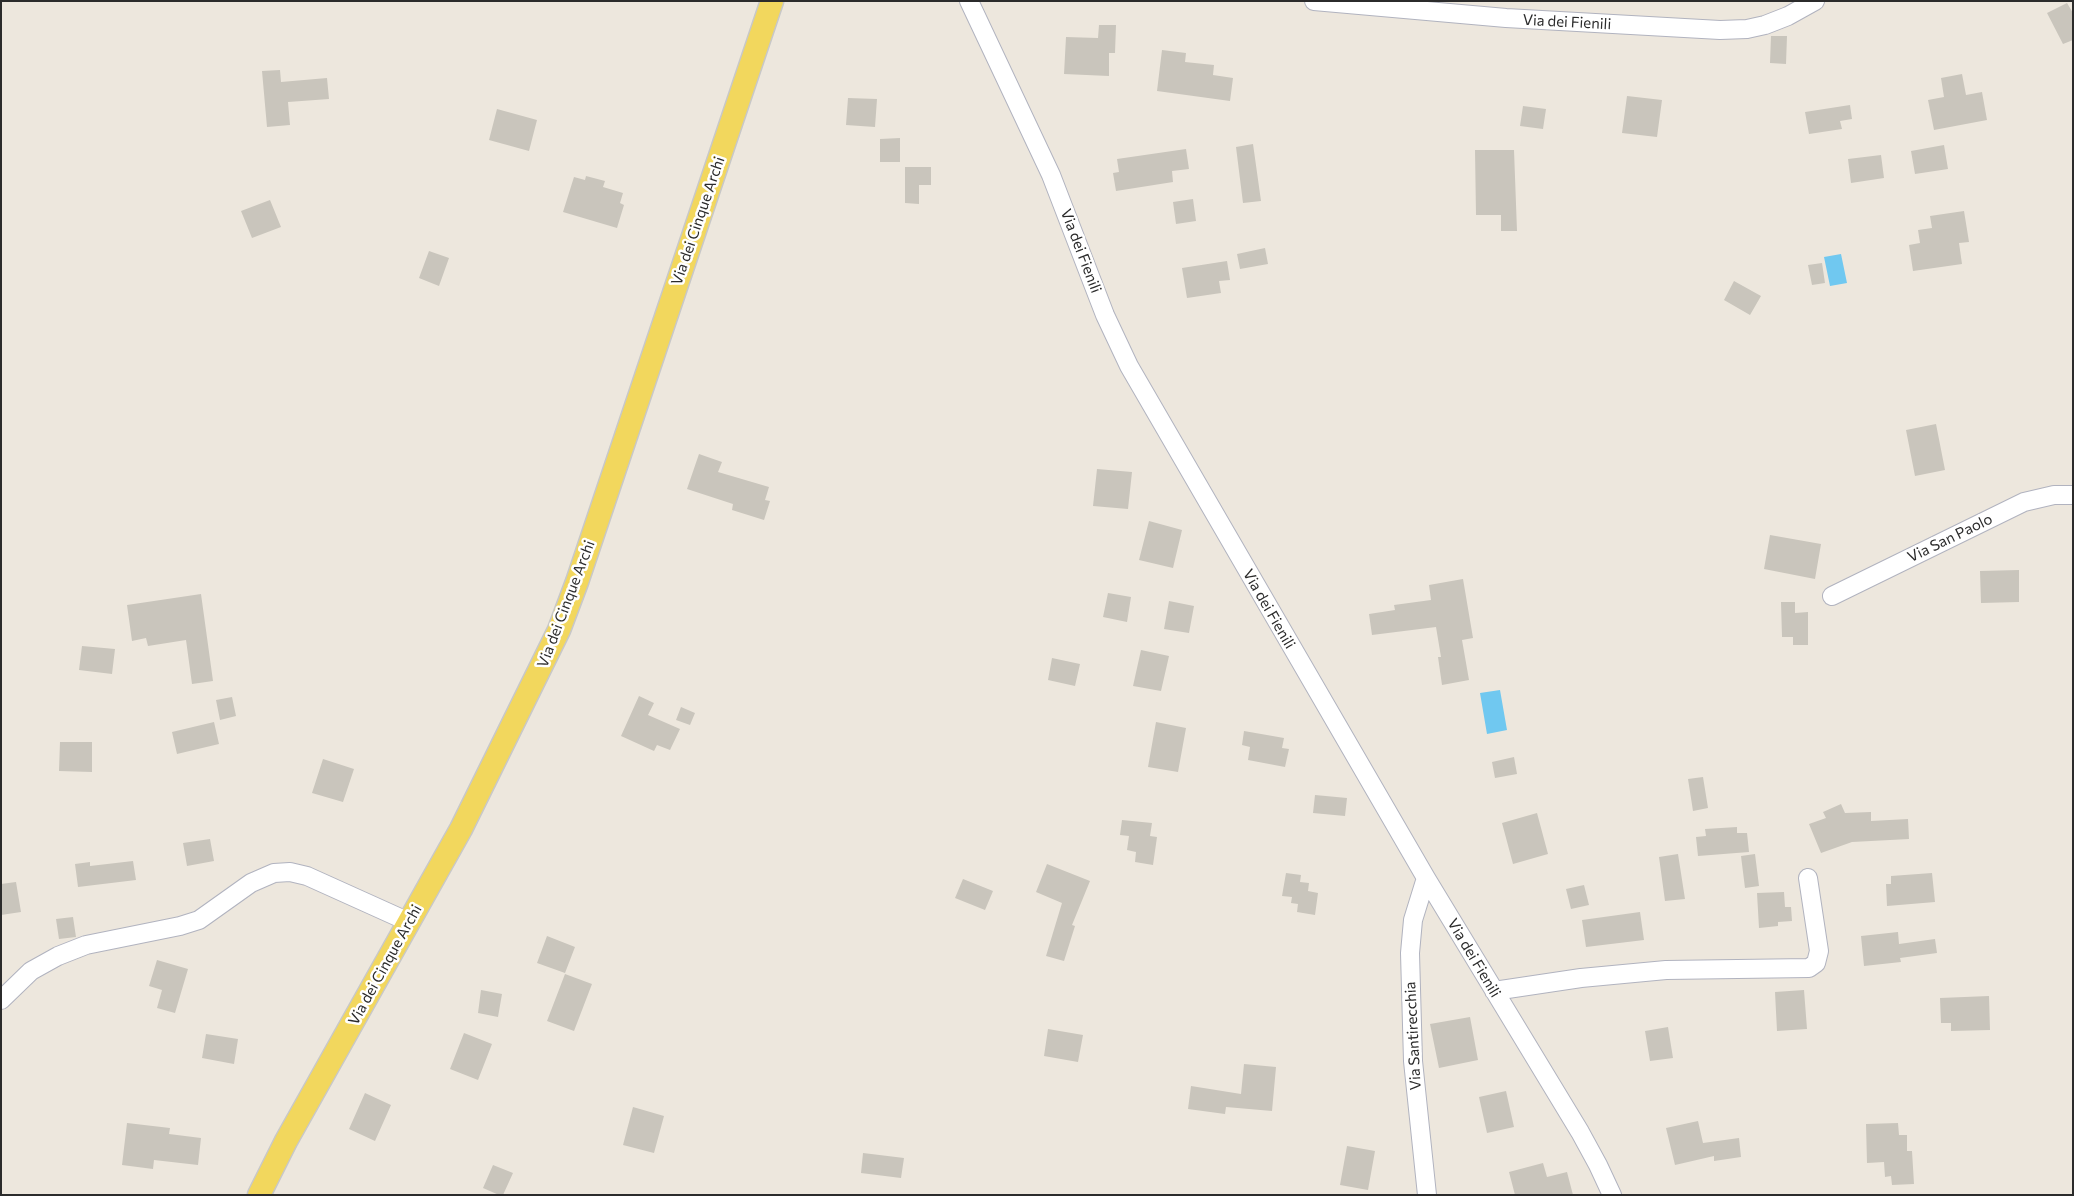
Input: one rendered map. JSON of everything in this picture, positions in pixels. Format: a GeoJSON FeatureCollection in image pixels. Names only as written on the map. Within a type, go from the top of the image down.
{"type":"FeatureCollection","features":[{"type":"Feature","properties":{"kind":"main road","name":"Via dei Cinque Archi"},"geometry":{"type":"LineString","coordinates":[[259,1195],[286,1141],[472,808],[563,622],[772,1]]}},
{"type":"Feature","properties":{"kind":"street","name":"Via dei Fienili"},"geometry":{"type":"LineString","coordinates":[[969,1],[1056,185],[1105,315],[1126,359],[1426,878],[1586,1143],[1612,1195]]}},
{"type":"Feature","properties":{"kind":"street","name":"Via dei Fienili"},"geometry":{"type":"LineString","coordinates":[[1314,1],[1506,18],[1720,30],[1748,29],[1764,25],[1788,16],[1815,1]]}},
{"type":"Feature","properties":{"kind":"street","name":"Via San Paolo"},"geometry":{"type":"LineString","coordinates":[[1832,596],[2018,505],[2046,497],[2073,495]]}},
{"type":"Feature","properties":{"kind":"street"},"geometry":{"type":"LineString","coordinates":[[1,1000],[31,971],[58,956],[86,945],[180,926],[199,920],[251,884],[274,873],[290,872],[307,876],[409,922]]}},
{"type":"Feature","properties":{"kind":"street","name":"Via Santirecchia"},"geometry":{"type":"LineString","coordinates":[[1426,878],[1413,920],[1410,953],[1413,1061],[1427,1195]]}},
{"type":"Feature","properties":{"kind":"street"},"geometry":{"type":"LineString","coordinates":[[1494,991],[1581,978],[1658,970],[1809,968],[1816,963],[1819,952],[1808,878]]}},
{"type":"Feature","properties":{"kind":"water"},"geometry":{"type":"Polygon","coordinates":[[[1841,254],[1847,283],[1830,286],[1824,257],[1841,254]]]}},
{"type":"Feature","properties":{"kind":"water"},"geometry":{"type":"Polygon","coordinates":[[[1500,690],[1507,730],[1487,734],[1480,693],[1500,690]]]}},
{"type":"Feature","properties":{"kind":"building"},"geometry":{"type":"Polygon","coordinates":[[[2067,3],[2073,13],[2073,40],[2063,44],[2047,13],[2067,3]]]}},
{"type":"Feature","properties":{"kind":"building"},"geometry":{"type":"Polygon","coordinates":[[[1099,25],[1116,25],[1115,53],[1109,53],[1109,76],[1064,74],[1066,37],[1098,38],[1099,25]]]}},
{"type":"Feature","properties":{"kind":"building"},"geometry":{"type":"Polygon","coordinates":[[[1771,36],[1787,36],[1786,64],[1770,63],[1771,36]]]}},
{"type":"Feature","properties":{"kind":"building"},"geometry":{"type":"Polygon","coordinates":[[[1162,50],[1186,53],[1185,62],[1214,65],[1213,75],[1233,78],[1230,101],[1157,91],[1162,50]]]}},
{"type":"Feature","properties":{"kind":"building"},"geometry":{"type":"Polygon","coordinates":[[[280,70],[281,82],[327,78],[329,99],[288,102],[290,125],[267,127],[262,71],[280,70]]]}},
{"type":"Feature","properties":{"kind":"building"},"geometry":{"type":"Polygon","coordinates":[[[1962,74],[1966,95],[1982,92],[1987,120],[1934,130],[1928,100],[1944,97],[1941,78],[1962,74]]]}},
{"type":"Feature","properties":{"kind":"building"},"geometry":{"type":"Polygon","coordinates":[[[1627,96],[1662,100],[1657,137],[1622,133],[1627,96]]]}},
{"type":"Feature","properties":{"kind":"building"},"geometry":{"type":"Polygon","coordinates":[[[848,98],[877,99],[875,127],[846,125],[848,98]]]}},
{"type":"Feature","properties":{"kind":"building"},"geometry":{"type":"Polygon","coordinates":[[[1850,105],[1852,119],[1840,121],[1842,129],[1809,134],[1805,112],[1850,105]]]}},
{"type":"Feature","properties":{"kind":"building"},"geometry":{"type":"Polygon","coordinates":[[[1523,106],[1546,109],[1543,129],[1520,126],[1523,106]]]}},
{"type":"Feature","properties":{"kind":"building"},"geometry":{"type":"Polygon","coordinates":[[[497,109],[537,120],[529,151],[489,140],[497,109]]]}},
{"type":"Feature","properties":{"kind":"building"},"geometry":{"type":"Polygon","coordinates":[[[900,138],[900,162],[880,162],[880,139],[900,138]]]}},
{"type":"Feature","properties":{"kind":"building"},"geometry":{"type":"Polygon","coordinates":[[[1253,144],[1261,201],[1243,203],[1236,147],[1253,144]]]}},
{"type":"Feature","properties":{"kind":"building"},"geometry":{"type":"Polygon","coordinates":[[[1944,145],[1948,169],[1915,174],[1911,151],[1944,145]]]}},
{"type":"Feature","properties":{"kind":"building"},"geometry":{"type":"Polygon","coordinates":[[[1186,149],[1189,169],[1172,171],[1173,182],[1116,191],[1113,173],[1119,172],[1117,159],[1186,149]]]}},
{"type":"Feature","properties":{"kind":"building"},"geometry":{"type":"Polygon","coordinates":[[[1475,150],[1514,150],[1517,231],[1501,231],[1501,215],[1476,215],[1475,150]]]}},
{"type":"Feature","properties":{"kind":"building"},"geometry":{"type":"Polygon","coordinates":[[[1881,155],[1884,178],[1851,183],[1848,159],[1881,155]]]}},
{"type":"Feature","properties":{"kind":"building"},"geometry":{"type":"Polygon","coordinates":[[[905,167],[931,167],[931,185],[919,185],[919,204],[905,203],[905,167]]]}},
{"type":"Feature","properties":{"kind":"building"},"geometry":{"type":"Polygon","coordinates":[[[586,176],[605,181],[603,187],[623,193],[620,203],[624,205],[617,228],[563,212],[574,177],[585,180],[586,176]]]}},
{"type":"Feature","properties":{"kind":"building"},"geometry":{"type":"Polygon","coordinates":[[[1193,199],[1196,221],[1176,224],[1173,202],[1193,199]]]}},
{"type":"Feature","properties":{"kind":"building"},"geometry":{"type":"Polygon","coordinates":[[[270,200],[281,227],[252,238],[241,211],[270,200]]]}},
{"type":"Feature","properties":{"kind":"building"},"geometry":{"type":"Polygon","coordinates":[[[1964,211],[1969,242],[1959,243],[1962,264],[1913,271],[1909,245],[1920,243],[1918,230],[1932,228],[1930,216],[1964,211]]]}},
{"type":"Feature","properties":{"kind":"building"},"geometry":{"type":"Polygon","coordinates":[[[1265,248],[1268,264],[1240,269],[1237,254],[1265,248]]]}},
{"type":"Feature","properties":{"kind":"building"},"geometry":{"type":"Polygon","coordinates":[[[429,251],[449,258],[439,286],[419,278],[429,251]]]}},
{"type":"Feature","properties":{"kind":"building"},"geometry":{"type":"Polygon","coordinates":[[[1227,261],[1230,280],[1219,281],[1221,293],[1187,298],[1182,268],[1227,261]]]}},
{"type":"Feature","properties":{"kind":"building"},"geometry":{"type":"Polygon","coordinates":[[[1822,263],[1825,283],[1812,285],[1808,265],[1822,263]]]}},
{"type":"Feature","properties":{"kind":"building"},"geometry":{"type":"Polygon","coordinates":[[[1734,281],[1761,296],[1750,315],[1724,300],[1734,281]]]}},
{"type":"Feature","properties":{"kind":"building"},"geometry":{"type":"Polygon","coordinates":[[[1936,424],[1945,470],[1915,476],[1906,430],[1936,424]]]}},
{"type":"Feature","properties":{"kind":"building"},"geometry":{"type":"Polygon","coordinates":[[[699,454],[722,462],[718,472],[769,487],[765,500],[770,501],[764,520],[732,510],[733,504],[687,489],[699,454]]]}},
{"type":"Feature","properties":{"kind":"building"},"geometry":{"type":"Polygon","coordinates":[[[1097,469],[1132,472],[1128,509],[1093,506],[1097,469]]]}},
{"type":"Feature","properties":{"kind":"building"},"geometry":{"type":"Polygon","coordinates":[[[1149,521],[1182,530],[1173,568],[1139,560],[1149,521]]]}},
{"type":"Feature","properties":{"kind":"building"},"geometry":{"type":"Polygon","coordinates":[[[1770,535],[1821,544],[1815,579],[1764,569],[1770,535]]]}},
{"type":"Feature","properties":{"kind":"building"},"geometry":{"type":"Polygon","coordinates":[[[2019,570],[2019,602],[1981,603],[1980,571],[2019,570]]]}},
{"type":"Feature","properties":{"kind":"building"},"geometry":{"type":"Polygon","coordinates":[[[1463,579],[1473,638],[1462,640],[1469,680],[1442,685],[1438,657],[1441,657],[1436,627],[1372,635],[1369,614],[1395,610],[1394,605],[1431,600],[1429,585],[1463,579]]]}},
{"type":"Feature","properties":{"kind":"building"},"geometry":{"type":"Polygon","coordinates":[[[1108,593],[1131,597],[1127,622],[1103,617],[1108,593]]]}},
{"type":"Feature","properties":{"kind":"building"},"geometry":{"type":"Polygon","coordinates":[[[201,594],[213,681],[192,684],[186,640],[148,646],[146,638],[132,641],[127,605],[201,594]]]}},
{"type":"Feature","properties":{"kind":"building"},"geometry":{"type":"Polygon","coordinates":[[[1169,601],[1194,606],[1189,633],[1164,629],[1169,601]]]}},
{"type":"Feature","properties":{"kind":"building"},"geometry":{"type":"Polygon","coordinates":[[[1781,602],[1795,602],[1795,613],[1808,612],[1808,645],[1793,645],[1793,637],[1782,637],[1781,602]]]}},
{"type":"Feature","properties":{"kind":"building"},"geometry":{"type":"Polygon","coordinates":[[[82,646],[115,649],[112,674],[79,670],[82,646]]]}},
{"type":"Feature","properties":{"kind":"building"},"geometry":{"type":"Polygon","coordinates":[[[1141,650],[1169,656],[1161,691],[1133,686],[1141,650]]]}},
{"type":"Feature","properties":{"kind":"building"},"geometry":{"type":"Polygon","coordinates":[[[1052,658],[1080,664],[1075,686],[1048,680],[1052,658]]]}},
{"type":"Feature","properties":{"kind":"building"},"geometry":{"type":"Polygon","coordinates":[[[639,696],[654,703],[648,715],[680,729],[670,750],[657,745],[654,751],[621,736],[639,696]]]}},
{"type":"Feature","properties":{"kind":"building"},"geometry":{"type":"Polygon","coordinates":[[[232,697],[236,716],[220,720],[216,700],[232,697]]]}},
{"type":"Feature","properties":{"kind":"building"},"geometry":{"type":"Polygon","coordinates":[[[681,707],[695,713],[690,725],[676,720],[681,707]]]}},
{"type":"Feature","properties":{"kind":"building"},"geometry":{"type":"Polygon","coordinates":[[[214,722],[219,744],[177,754],[172,732],[214,722]]]}},
{"type":"Feature","properties":{"kind":"building"},"geometry":{"type":"Polygon","coordinates":[[[1156,722],[1186,728],[1178,772],[1148,767],[1156,722]]]}},
{"type":"Feature","properties":{"kind":"building"},"geometry":{"type":"Polygon","coordinates":[[[1244,731],[1284,738],[1282,748],[1289,749],[1285,767],[1248,760],[1250,747],[1242,745],[1244,731]]]}},
{"type":"Feature","properties":{"kind":"building"},"geometry":{"type":"Polygon","coordinates":[[[60,742],[92,742],[92,772],[59,771],[60,742]]]}},
{"type":"Feature","properties":{"kind":"building"},"geometry":{"type":"Polygon","coordinates":[[[1514,757],[1517,774],[1495,778],[1492,762],[1514,757]]]}},
{"type":"Feature","properties":{"kind":"building"},"geometry":{"type":"Polygon","coordinates":[[[323,759],[354,769],[343,802],[312,793],[323,759]]]}},
{"type":"Feature","properties":{"kind":"building"},"geometry":{"type":"Polygon","coordinates":[[[1703,777],[1708,808],[1693,811],[1688,779],[1703,777]]]}},
{"type":"Feature","properties":{"kind":"building"},"geometry":{"type":"Polygon","coordinates":[[[1315,795],[1347,798],[1345,816],[1313,813],[1315,795]]]}},
{"type":"Feature","properties":{"kind":"building"},"geometry":{"type":"Polygon","coordinates":[[[1841,804],[1845,813],[1871,812],[1871,821],[1908,819],[1909,839],[1852,842],[1821,853],[1809,824],[1826,818],[1823,812],[1841,804]]]}},
{"type":"Feature","properties":{"kind":"building"},"geometry":{"type":"Polygon","coordinates":[[[1537,813],[1548,854],[1513,864],[1502,823],[1537,813]]]}},
{"type":"Feature","properties":{"kind":"building"},"geometry":{"type":"Polygon","coordinates":[[[1122,820],[1152,823],[1150,836],[1157,837],[1153,865],[1135,862],[1136,852],[1127,850],[1129,836],[1120,835],[1122,820]]]}},
{"type":"Feature","properties":{"kind":"building"},"geometry":{"type":"Polygon","coordinates":[[[1737,827],[1737,833],[1747,833],[1749,852],[1698,856],[1696,837],[1706,836],[1705,829],[1737,827]]]}},
{"type":"Feature","properties":{"kind":"building"},"geometry":{"type":"Polygon","coordinates":[[[210,839],[214,861],[187,866],[183,843],[210,839]]]}},
{"type":"Feature","properties":{"kind":"building"},"geometry":{"type":"Polygon","coordinates":[[[1678,854],[1685,899],[1665,901],[1659,857],[1678,854]]]}},
{"type":"Feature","properties":{"kind":"building"},"geometry":{"type":"Polygon","coordinates":[[[1755,854],[1759,886],[1745,888],[1741,856],[1755,854]]]}},
{"type":"Feature","properties":{"kind":"building"},"geometry":{"type":"Polygon","coordinates":[[[133,861],[136,880],[78,887],[75,864],[90,862],[90,866],[133,861]]]}},
{"type":"Feature","properties":{"kind":"building"},"geometry":{"type":"Polygon","coordinates":[[[1047,864],[1090,881],[1072,925],[1075,926],[1064,961],[1046,956],[1062,903],[1036,892],[1047,864]]]}},
{"type":"Feature","properties":{"kind":"building"},"geometry":{"type":"Polygon","coordinates":[[[1286,873],[1301,875],[1300,882],[1309,883],[1308,891],[1318,893],[1315,915],[1297,912],[1298,904],[1291,903],[1292,897],[1282,896],[1286,873]]]}},
{"type":"Feature","properties":{"kind":"building"},"geometry":{"type":"Polygon","coordinates":[[[1932,873],[1935,902],[1887,906],[1886,884],[1891,884],[1891,876],[1932,873]]]}},
{"type":"Feature","properties":{"kind":"building"},"geometry":{"type":"Polygon","coordinates":[[[963,879],[993,891],[985,910],[955,898],[963,879]]]}},
{"type":"Feature","properties":{"kind":"building"},"geometry":{"type":"Polygon","coordinates":[[[16,882],[21,912],[1,915],[1,884],[16,882]]]}},
{"type":"Feature","properties":{"kind":"building"},"geometry":{"type":"Polygon","coordinates":[[[1584,885],[1589,905],[1571,909],[1566,889],[1584,885]]]}},
{"type":"Feature","properties":{"kind":"building"},"geometry":{"type":"Polygon","coordinates":[[[1784,892],[1785,907],[1791,907],[1792,921],[1778,922],[1778,926],[1759,928],[1757,893],[1784,892]]]}},
{"type":"Feature","properties":{"kind":"building"},"geometry":{"type":"Polygon","coordinates":[[[1640,912],[1644,940],[1586,947],[1582,920],[1640,912]]]}},
{"type":"Feature","properties":{"kind":"building"},"geometry":{"type":"Polygon","coordinates":[[[73,917],[76,937],[59,939],[56,919],[73,917]]]}},
{"type":"Feature","properties":{"kind":"building"},"geometry":{"type":"Polygon","coordinates":[[[1898,932],[1899,944],[1935,939],[1937,953],[1900,958],[1901,962],[1864,966],[1861,936],[1898,932]]]}},
{"type":"Feature","properties":{"kind":"building"},"geometry":{"type":"Polygon","coordinates":[[[547,936],[575,947],[565,973],[537,963],[547,936]]]}},
{"type":"Feature","properties":{"kind":"building"},"geometry":{"type":"Polygon","coordinates":[[[157,960],[188,969],[175,1013],[157,1008],[162,990],[149,986],[157,960]]]}},
{"type":"Feature","properties":{"kind":"building"},"geometry":{"type":"Polygon","coordinates":[[[565,974],[592,984],[574,1031],[547,1021],[565,974]]]}},
{"type":"Feature","properties":{"kind":"building"},"geometry":{"type":"Polygon","coordinates":[[[481,990],[502,994],[498,1017],[478,1013],[481,990]]]}},
{"type":"Feature","properties":{"kind":"building"},"geometry":{"type":"Polygon","coordinates":[[[1804,990],[1807,1029],[1777,1031],[1775,992],[1804,990]]]}},
{"type":"Feature","properties":{"kind":"building"},"geometry":{"type":"Polygon","coordinates":[[[1989,996],[1990,1030],[1951,1031],[1951,1023],[1941,1023],[1940,998],[1989,996]]]}},
{"type":"Feature","properties":{"kind":"building"},"geometry":{"type":"Polygon","coordinates":[[[1470,1017],[1478,1060],[1439,1068],[1430,1024],[1470,1017]]]}},
{"type":"Feature","properties":{"kind":"building"},"geometry":{"type":"Polygon","coordinates":[[[1668,1027],[1673,1058],[1650,1061],[1645,1031],[1668,1027]]]}},
{"type":"Feature","properties":{"kind":"building"},"geometry":{"type":"Polygon","coordinates":[[[1048,1029],[1083,1035],[1078,1062],[1044,1056],[1048,1029]]]}},
{"type":"Feature","properties":{"kind":"building"},"geometry":{"type":"Polygon","coordinates":[[[464,1033],[492,1044],[478,1080],[450,1069],[464,1033]]]}},
{"type":"Feature","properties":{"kind":"building"},"geometry":{"type":"Polygon","coordinates":[[[206,1034],[238,1039],[234,1064],[202,1058],[206,1034]]]}},
{"type":"Feature","properties":{"kind":"building"},"geometry":{"type":"Polygon","coordinates":[[[1244,1064],[1276,1067],[1272,1111],[1226,1107],[1225,1114],[1188,1109],[1191,1086],[1241,1094],[1244,1064]]]}},
{"type":"Feature","properties":{"kind":"building"},"geometry":{"type":"Polygon","coordinates":[[[1506,1091],[1514,1127],[1487,1133],[1479,1097],[1506,1091]]]}},
{"type":"Feature","properties":{"kind":"building"},"geometry":{"type":"Polygon","coordinates":[[[365,1093],[391,1105],[375,1141],[349,1129],[365,1093]]]}},
{"type":"Feature","properties":{"kind":"building"},"geometry":{"type":"Polygon","coordinates":[[[633,1107],[664,1116],[654,1153],[623,1145],[633,1107]]]}},
{"type":"Feature","properties":{"kind":"building"},"geometry":{"type":"Polygon","coordinates":[[[1698,1121],[1703,1143],[1739,1138],[1741,1157],[1714,1161],[1714,1156],[1675,1165],[1666,1128],[1698,1121]]]}},
{"type":"Feature","properties":{"kind":"building"},"geometry":{"type":"Polygon","coordinates":[[[127,1123],[170,1128],[169,1134],[201,1138],[198,1165],[154,1160],[153,1169],[122,1165],[127,1123]]]}},
{"type":"Feature","properties":{"kind":"building"},"geometry":{"type":"Polygon","coordinates":[[[1898,1123],[1899,1135],[1907,1135],[1907,1151],[1912,1151],[1914,1184],[1892,1185],[1891,1176],[1885,1177],[1884,1162],[1867,1163],[1866,1124],[1898,1123]]]}},
{"type":"Feature","properties":{"kind":"building"},"geometry":{"type":"Polygon","coordinates":[[[1347,1146],[1375,1151],[1368,1190],[1340,1185],[1347,1146]]]}},
{"type":"Feature","properties":{"kind":"building"},"geometry":{"type":"Polygon","coordinates":[[[863,1153],[904,1158],[901,1178],[861,1173],[863,1153]]]}},
{"type":"Feature","properties":{"kind":"building"},"geometry":{"type":"Polygon","coordinates":[[[1543,1163],[1547,1177],[1567,1172],[1573,1195],[1515,1195],[1509,1172],[1543,1163]]]}},
{"type":"Feature","properties":{"kind":"building"},"geometry":{"type":"Polygon","coordinates":[[[493,1165],[513,1173],[503,1195],[483,1188],[493,1165]]]}}]}
